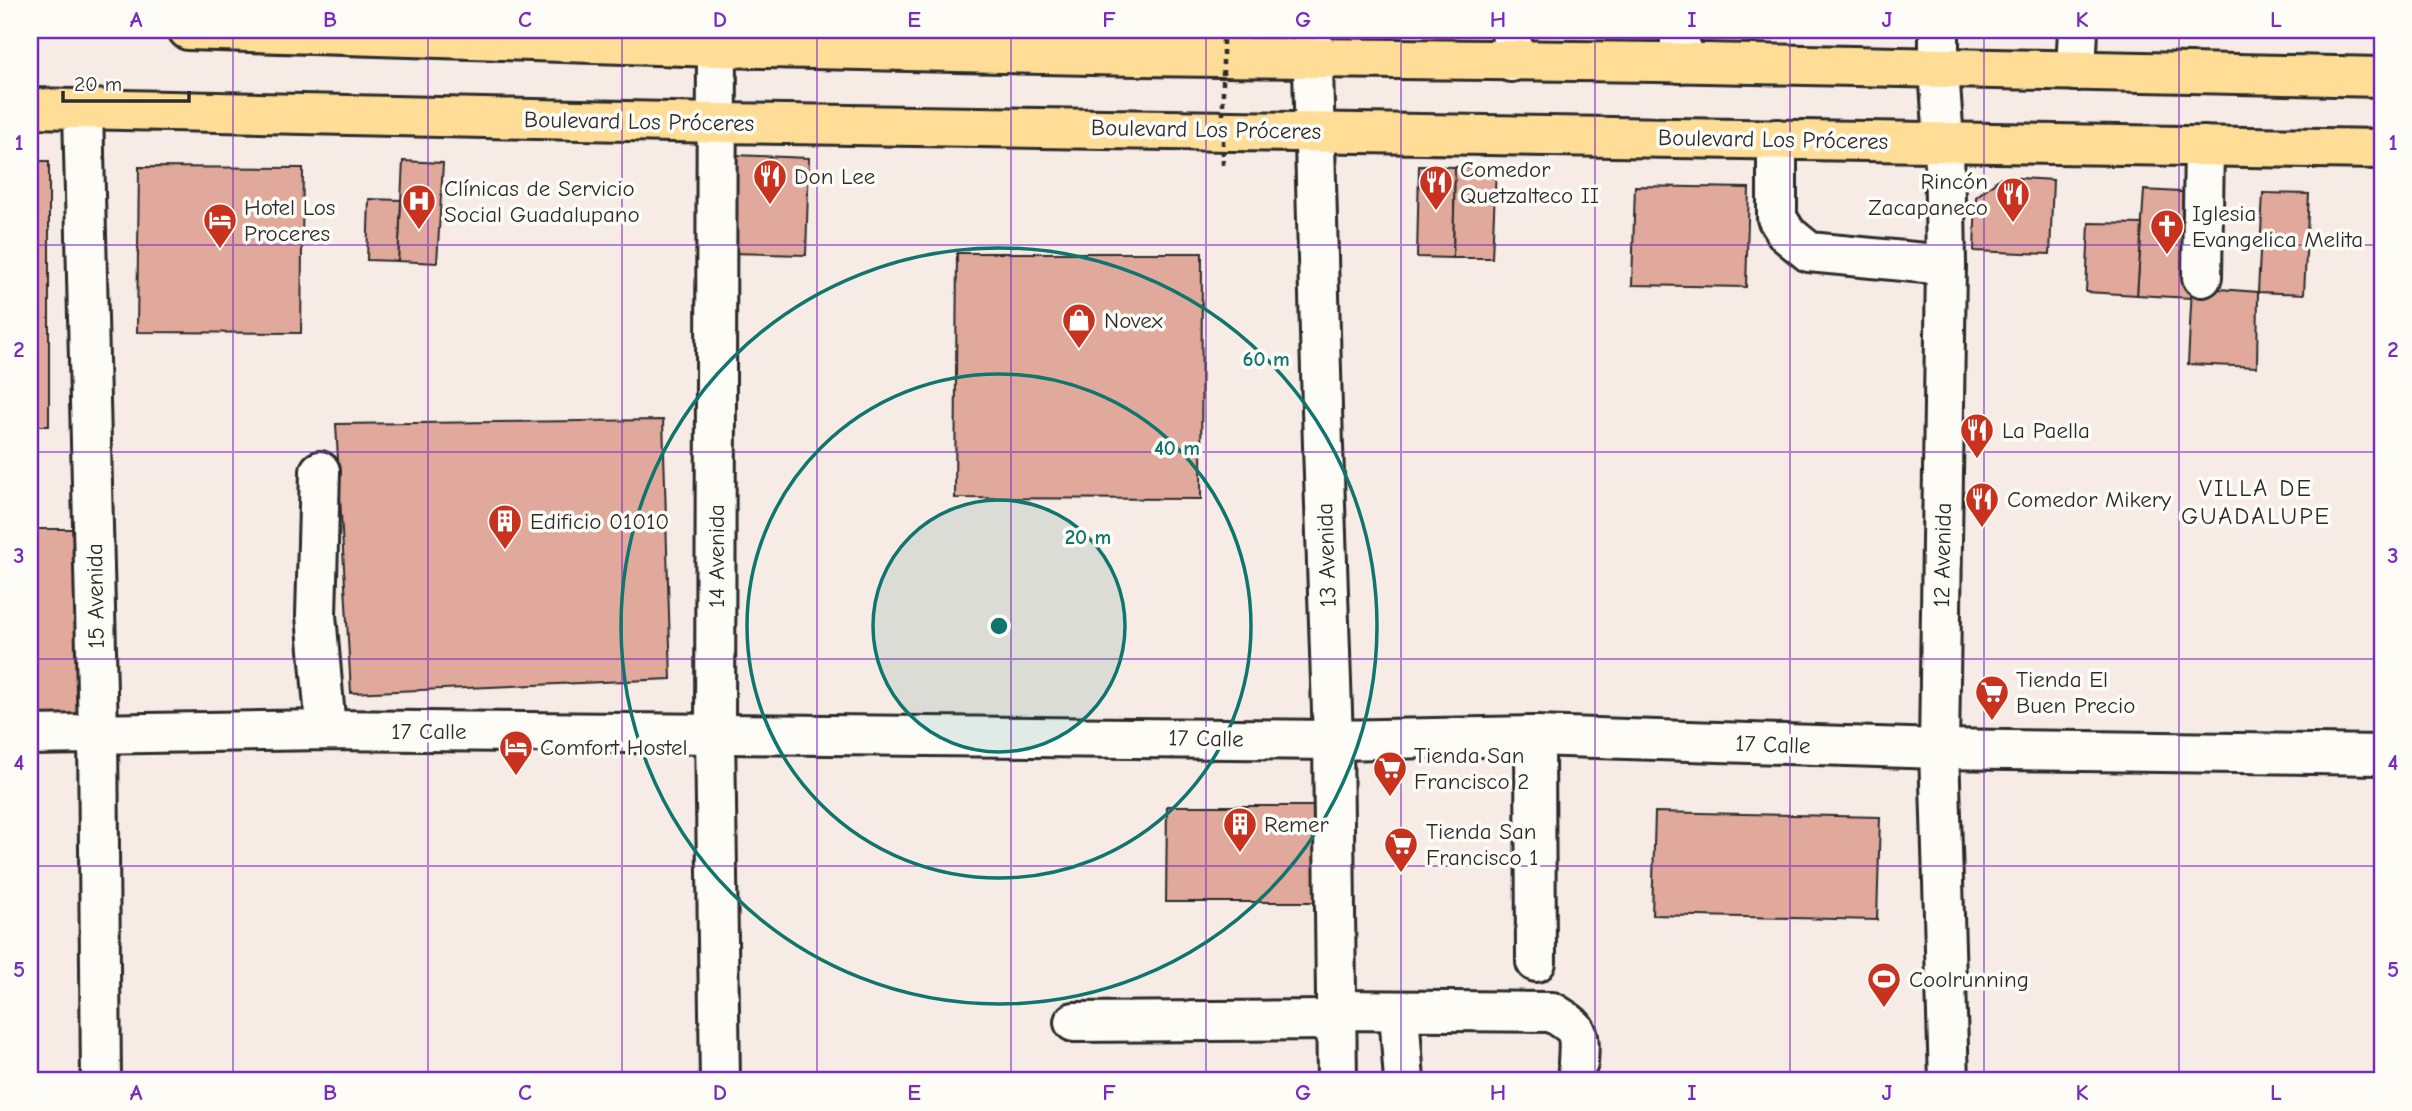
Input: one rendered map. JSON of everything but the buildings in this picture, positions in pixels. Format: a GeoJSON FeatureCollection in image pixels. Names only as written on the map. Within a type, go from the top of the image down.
{"type":"FeatureCollection","features":[{"type":"Feature","properties":{"kind":"highway"},"geometry":{"type":"LineString","coordinates":[[188,30],[1313,45],[1668,46],[1938,69],[2382,77]]}},
{"type":"Feature","properties":{"kind":"highway","name":"Boulevard Los Próceres"},"geometry":{"type":"LineString","coordinates":[[30,108],[718,123],[2382,149]]}},
{"type":"Feature","properties":{"kind":"street","name":"12 Avenida"},"geometry":{"type":"LineString","coordinates":[[1939,30],[1938,69],[1944,142],[1946,265],[1940,749],[1949,1081]]}},
{"type":"Feature","properties":{"kind":"street"},"geometry":{"type":"LineString","coordinates":[[2076,71],[2078,30]]}},
{"type":"Feature","properties":{"kind":"street","name":"14 Avenida"},"geometry":{"type":"LineString","coordinates":[[717,38],[715,733],[720,1081]]}},
{"type":"Feature","properties":{"kind":"street","name":"13 Avenida"},"geometry":{"type":"LineString","coordinates":[[1313,45],[1333,740],[1337,1081]]}},
{"type":"Feature","properties":{"kind":"street","name":"15 Avenida"},"geometry":{"type":"LineString","coordinates":[[83,110],[98,733],[101,1081]]}},
{"type":"Feature","properties":{"kind":"street"},"geometry":{"type":"LineString","coordinates":[[1777,139],[1777,218],[1787,234],[1809,251],[1946,265]]}},
{"type":"Feature","properties":{"kind":"street"},"geometry":{"type":"LineString","coordinates":[[2202,276],[2204,146]]}},
{"type":"Feature","properties":{"kind":"street"},"geometry":{"type":"LineString","coordinates":[[320,471],[316,615],[326,730]]}},
{"type":"Feature","properties":{"kind":"street","name":"17 Calle"},"geometry":{"type":"LineString","coordinates":[[30,735],[326,730],[1333,740],[1535,736],[1940,749],[2382,755]]}},
{"type":"Feature","properties":{"kind":"street"},"geometry":{"type":"LineString","coordinates":[[1535,736],[1536,962]]}},
{"type":"Feature","properties":{"kind":"street"},"geometry":{"type":"LineString","coordinates":[[1399,1011],[1404,1081]]}},
{"type":"Feature","properties":{"kind":"street"},"geometry":{"type":"LineString","coordinates":[[1074,1022],[1399,1011],[1552,1013],[1572,1024],[1579,1040],[1578,1063]]}},
{"type":"Feature","properties":{"kind":"path"},"geometry":{"type":"LineString","coordinates":[[1223,30],[1223,164]]}},
{"type":"Feature","properties":{"kind":"place","name":"Don Lee"},"geometry":{"type":"Point","coordinates":[770,206]}},
{"type":"Feature","properties":{"kind":"place","name":"Comedor Quetzalteco II"},"geometry":{"type":"Point","coordinates":[1436,212]}},
{"type":"Feature","properties":{"kind":"place","name":"Rincón Zacapaneco"},"geometry":{"type":"Point","coordinates":[2013,224]}},
{"type":"Feature","properties":{"kind":"place","name":"Clínicas de Servicio Social Guadalupano"},"geometry":{"type":"Point","coordinates":[419,231]}},
{"type":"Feature","properties":{"kind":"place","name":"Hotel Los Proceres"},"geometry":{"type":"Point","coordinates":[220,250]}},
{"type":"Feature","properties":{"kind":"place","name":"Iglesia Evangelica Melita"},"geometry":{"type":"Point","coordinates":[2167,256]}},
{"type":"Feature","properties":{"kind":"place","name":"Novex"},"geometry":{"type":"Point","coordinates":[1079,350]}},
{"type":"Feature","properties":{"kind":"place","name":"La Paella"},"geometry":{"type":"Point","coordinates":[1977,460]}},
{"type":"Feature","properties":{"kind":"place","name":"Comedor Mikery"},"geometry":{"type":"Point","coordinates":[1982,529]}},
{"type":"Feature","properties":{"kind":"place","name":"Edificio 01010"},"geometry":{"type":"Point","coordinates":[505,551]}},
{"type":"Feature","properties":{"kind":"place","name":"Tienda El Buen Precio"},"geometry":{"type":"Point","coordinates":[1992,722]}},
{"type":"Feature","properties":{"kind":"place","name":"Comfort Hostel"},"geometry":{"type":"Point","coordinates":[516,777]}},
{"type":"Feature","properties":{"kind":"place","name":"Tienda San Francisco 2"},"geometry":{"type":"Point","coordinates":[1390,798]}},
{"type":"Feature","properties":{"kind":"place","name":"Remer"},"geometry":{"type":"Point","coordinates":[1240,854]}},
{"type":"Feature","properties":{"kind":"place","name":"Tienda San Francisco 1"},"geometry":{"type":"Point","coordinates":[1401,874]}},
{"type":"Feature","properties":{"kind":"place","name":"Coolrunning"},"geometry":{"type":"Point","coordinates":[1884,1009]}},
{"type":"Feature","properties":{"kind":"district","name":"VILLA DE GUADALUPE"},"geometry":{"type":"Point","coordinates":[2256,502]}}]}
